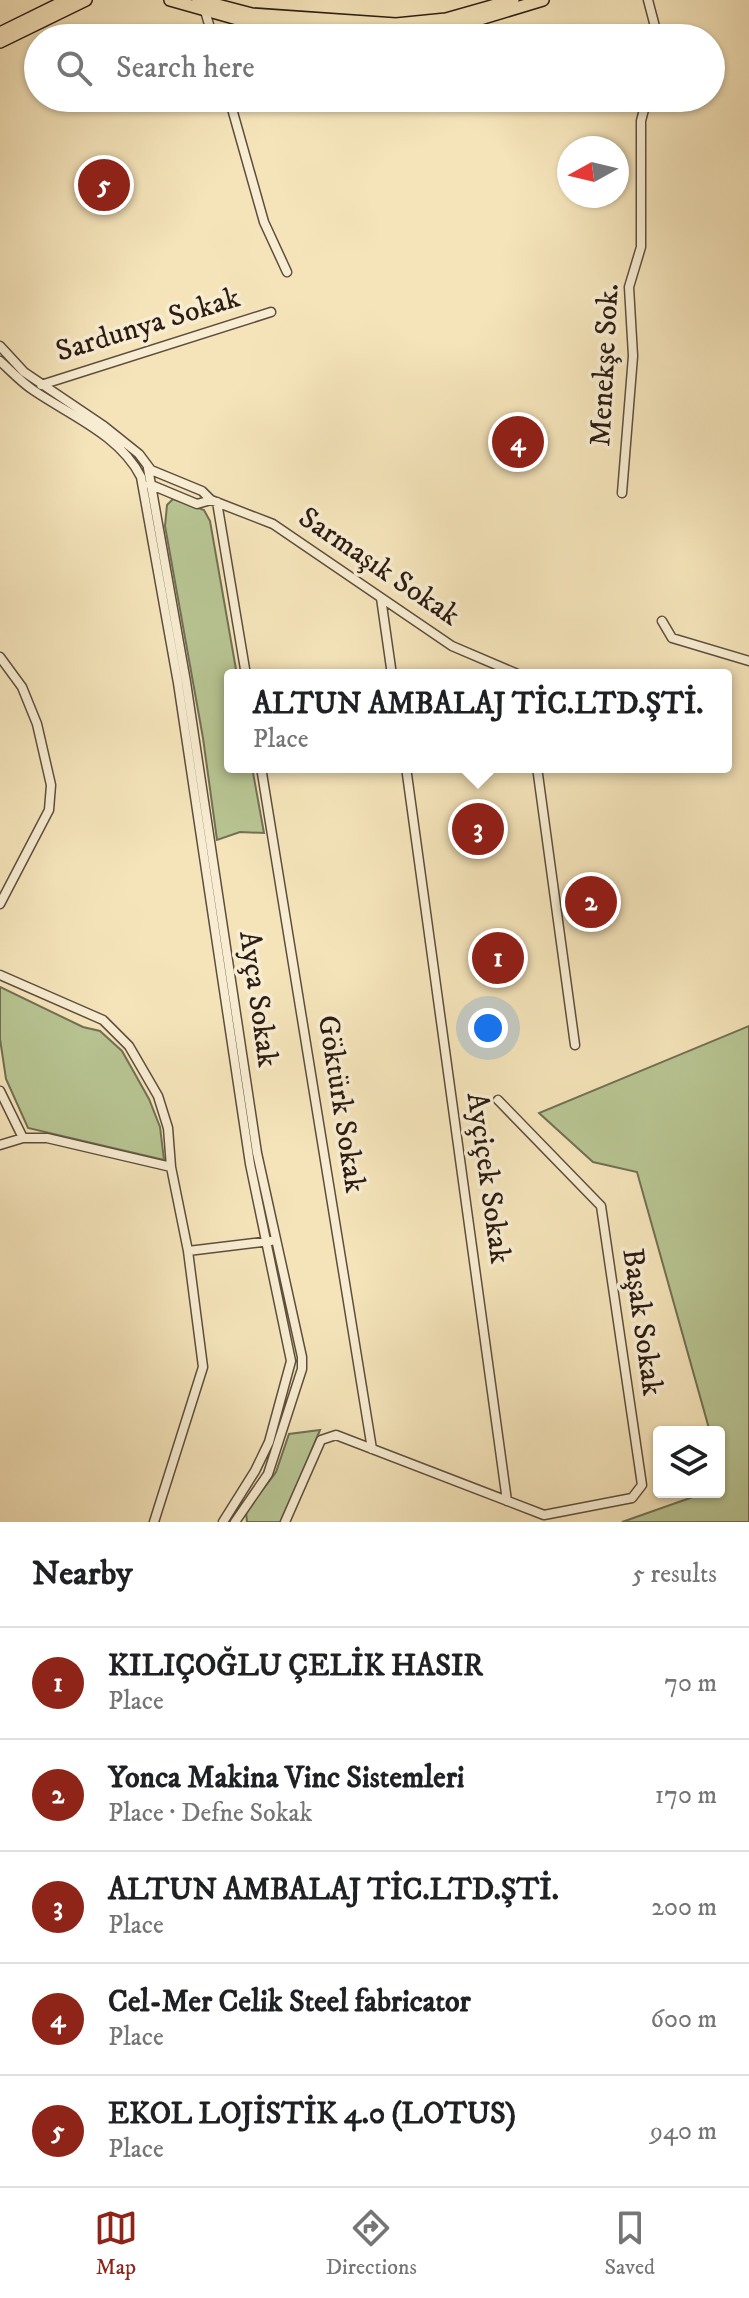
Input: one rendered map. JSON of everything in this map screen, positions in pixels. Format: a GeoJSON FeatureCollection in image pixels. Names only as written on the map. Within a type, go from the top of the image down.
{"type":"FeatureCollection","features":[{"type":"Feature","properties":{"kind":"main road"},"geometry":{"type":"LineString","coordinates":[[0,33],[67,0]]}},
{"type":"Feature","properties":{"kind":"main road"},"geometry":{"type":"LineString","coordinates":[[37,24],[86,0]]}},
{"type":"Feature","properties":{"kind":"main road"},"geometry":{"type":"LineString","coordinates":[[170,0],[205,11],[276,24]]}},
{"type":"Feature","properties":{"kind":"main road"},"geometry":{"type":"LineString","coordinates":[[198,0],[252,14],[407,24],[446,19],[513,0]]}},
{"type":"Feature","properties":{"kind":"main road"},"geometry":{"type":"LineString","coordinates":[[464,24],[543,0]]}},
{"type":"Feature","properties":{"kind":"main road"},"geometry":{"type":"LineString","coordinates":[[0,42],[24,30]]}},
{"type":"Feature","properties":{"kind":"street"},"geometry":{"type":"LineString","coordinates":[[648,0],[654,24]]}},
{"type":"Feature","properties":{"kind":"street"},"geometry":{"type":"LineString","coordinates":[[205,11],[209,24]]}},
{"type":"Feature","properties":{"kind":"street"},"geometry":{"type":"LineString","coordinates":[[233,112],[264,222],[287,272]]}},
{"type":"Feature","properties":{"kind":"street","name":"Menekşe Sok."},"geometry":{"type":"LineString","coordinates":[[622,493],[633,356],[629,287],[641,247],[643,112]]}},
{"type":"Feature","properties":{"kind":"street","name":"Sardunya Sokak"},"geometry":{"type":"LineString","coordinates":[[41,385],[271,312]]}},
{"type":"Feature","properties":{"kind":"street","name":"Sarmaşık Sokak"},"geometry":{"type":"LineString","coordinates":[[0,346],[21,375],[104,426],[139,454],[148,468],[202,491],[214,501],[273,524],[452,646],[506,669]]}},
{"type":"Feature","properties":{"kind":"street","name":"Sarmaşık Sokak"},"geometry":{"type":"LineString","coordinates":[[0,361],[109,438],[137,468]]}},
{"type":"Feature","properties":{"kind":"street","name":"Ayça Sokak"},"geometry":{"type":"LineString","coordinates":[[137,468],[151,504],[186,682],[250,1164],[302,1357],[302,1369],[268,1474],[235,1522]]}},
{"type":"Feature","properties":{"kind":"street","name":"Ayça Sokak"},"geometry":{"type":"LineString","coordinates":[[148,468],[151,504]]}},
{"type":"Feature","properties":{"kind":"street","name":"Sarmaşık Sokak"},"geometry":{"type":"LineString","coordinates":[[141,477],[151,486],[197,504],[214,501]]}},
{"type":"Feature","properties":{"kind":"street"},"geometry":{"type":"LineString","coordinates":[[151,486],[174,480]]}},
{"type":"Feature","properties":{"kind":"street"},"geometry":{"type":"LineString","coordinates":[[151,504],[160,495],[168,494]]}},
{"type":"Feature","properties":{"kind":"street"},"geometry":{"type":"LineString","coordinates":[[214,501],[245,669]]}},
{"type":"Feature","properties":{"kind":"street"},"geometry":{"type":"LineString","coordinates":[[381,598],[391,669]]}},
{"type":"Feature","properties":{"kind":"street"},"geometry":{"type":"LineString","coordinates":[[662,621],[672,638],[749,661]]}},
{"type":"Feature","properties":{"kind":"street"},"geometry":{"type":"LineString","coordinates":[[0,657],[22,687],[37,724],[51,785],[49,810],[0,904]]}},
{"type":"Feature","properties":{"kind":"street","name":"Göktürk Sokak"},"geometry":{"type":"LineString","coordinates":[[262,773],[372,1449]]}},
{"type":"Feature","properties":{"kind":"street","name":"Ayçiçek Sokak"},"geometry":{"type":"LineString","coordinates":[[407,773],[507,1501]]}},
{"type":"Feature","properties":{"kind":"street"},"geometry":{"type":"LineString","coordinates":[[538,773],[575,1045]]}},
{"type":"Feature","properties":{"kind":"street","name":"Ayça Sokak"},"geometry":{"type":"LineString","coordinates":[[212,886],[272,1241]]}},
{"type":"Feature","properties":{"kind":"street"},"geometry":{"type":"LineString","coordinates":[[0,975],[103,1020],[129,1046],[158,1096],[168,1128],[171,1167],[188,1251],[203,1367],[154,1522]]}},
{"type":"Feature","properties":{"kind":"street"},"geometry":{"type":"LineString","coordinates":[[0,1091],[23,1138]]}},
{"type":"Feature","properties":{"kind":"street","name":"Başak Sokak"},"geometry":{"type":"LineString","coordinates":[[498,1100],[601,1206],[642,1485],[632,1498],[544,1515],[507,1501]]}},
{"type":"Feature","properties":{"kind":"street"},"geometry":{"type":"LineString","coordinates":[[0,1145],[23,1138],[47,1138],[171,1167]]}},
{"type":"Feature","properties":{"kind":"street"},"geometry":{"type":"LineString","coordinates":[[188,1251],[272,1241],[291,1361],[269,1442],[223,1522]]}},
{"type":"Feature","properties":{"kind":"street"},"geometry":{"type":"LineString","coordinates":[[285,1522],[321,1440],[336,1435],[507,1501]]}},
{"type":"Feature","properties":{"kind":"green space"},"geometry":{"type":"Polygon","coordinates":[[[173,499],[204,510],[210,521],[236,669],[224,669],[224,773],[253,773],[264,833],[240,832],[217,840],[203,738],[165,526],[167,505],[173,499]]]}},
{"type":"Feature","properties":{"kind":"green space"},"geometry":{"type":"Polygon","coordinates":[[[0,987],[83,1027],[100,1031],[122,1051],[149,1099],[160,1127],[164,1160],[28,1128],[6,1079],[0,1039],[0,987]]]}},
{"type":"Feature","properties":{"kind":"green space"},"geometry":{"type":"Polygon","coordinates":[[[749,1026],[749,1522],[622,1522],[690,1498],[725,1498],[725,1426],[708,1426],[637,1172],[593,1162],[539,1113],[749,1026]]]}},
{"type":"Feature","properties":{"kind":"green space"},"geometry":{"type":"Polygon","coordinates":[[[320,1430],[282,1522],[247,1522],[246,1512],[276,1472],[289,1434],[320,1430]]]}},
{"type":"Feature","properties":{"kind":"place","name":"EKOL LOJİSTİK 4.0 (LOTUS)"},"geometry":{"type":"Point","coordinates":[104,185]}},
{"type":"Feature","properties":{"kind":"place","name":"Cel-Mer Celik Steel fabricator"},"geometry":{"type":"Point","coordinates":[518,442]}},
{"type":"Feature","properties":{"kind":"place","name":"ALTUN AMBALAJ TİC.LTD.ŞTİ."},"geometry":{"type":"Point","coordinates":[478,829]}},
{"type":"Feature","properties":{"kind":"place","name":"Yonca Makina Vinc Sistemleri"},"geometry":{"type":"Point","coordinates":[591,902]}},
{"type":"Feature","properties":{"kind":"place","name":"KILIÇOĞLU ÇELİK HASIR"},"geometry":{"type":"Point","coordinates":[498,958]}}]}
